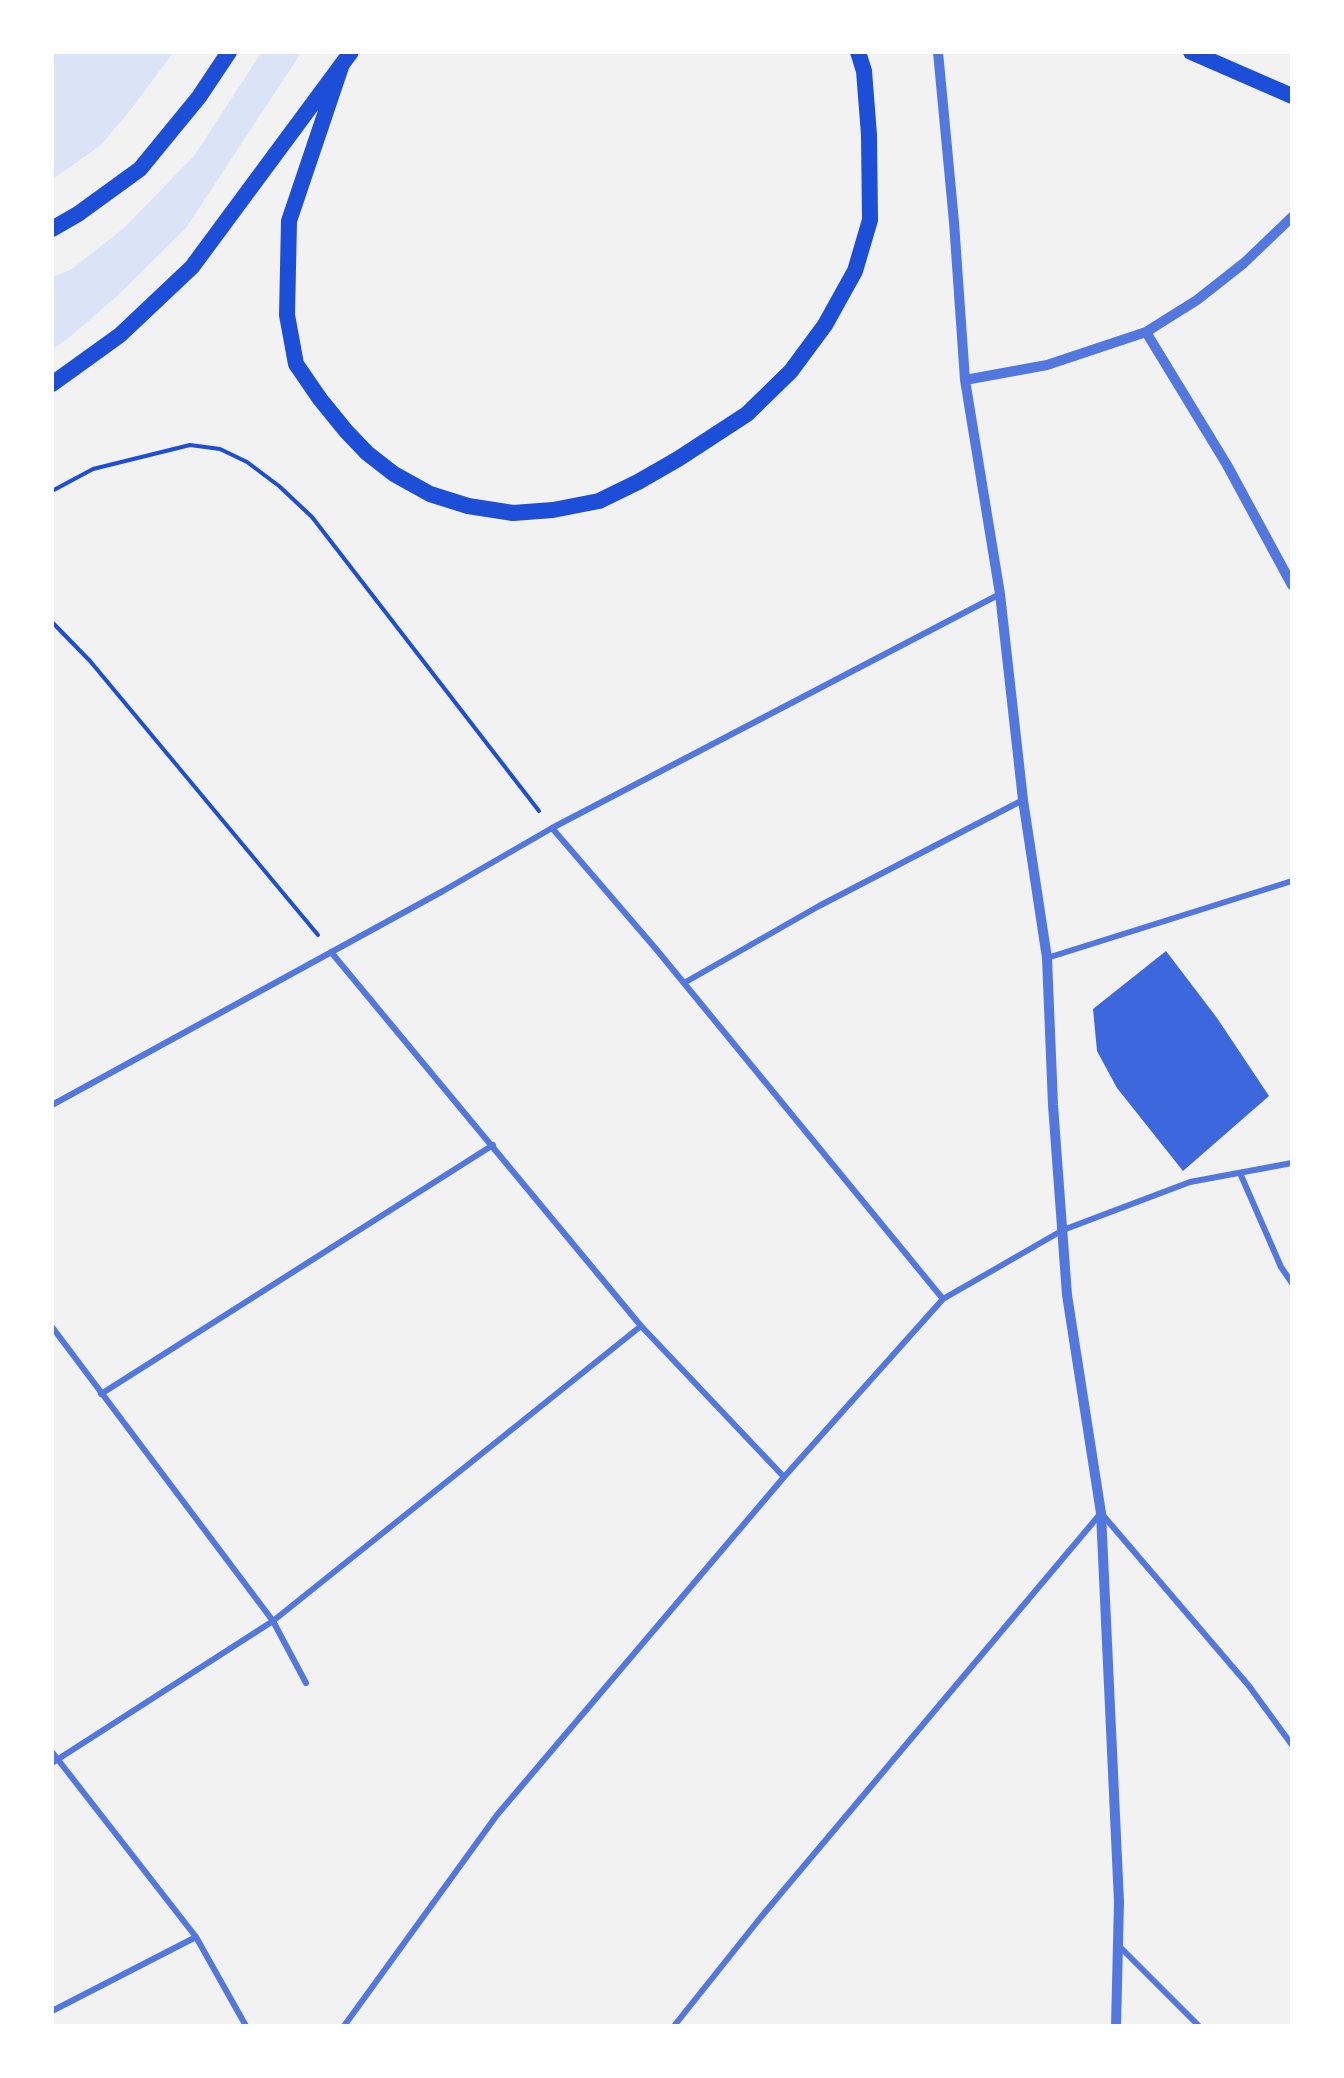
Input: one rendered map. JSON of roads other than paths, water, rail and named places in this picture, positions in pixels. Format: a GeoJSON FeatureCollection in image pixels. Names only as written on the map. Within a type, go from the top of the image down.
{"type":"FeatureCollection","features":[{"type":"Feature","properties":{"kind":"highway"},"geometry":{"type":"LineString","coordinates":[[52,229],[78,214],[140,169],[200,97],[230,52]]}},
{"type":"Feature","properties":{"kind":"highway"},"geometry":{"type":"LineString","coordinates":[[346,58],[289,221],[287,315],[296,364],[346,431],[367,453],[394,474],[430,494],[468,506],[513,513],[553,510],[599,501],[638,482],[747,414],[791,371],[825,325],[855,271],[870,219],[869,135],[864,71],[858,52]]}},
{"type":"Feature","properties":{"kind":"highway"},"geometry":{"type":"LineString","coordinates":[[1191,52],[1292,96]]}},
{"type":"Feature","properties":{"kind":"highway"},"geometry":{"type":"LineString","coordinates":[[52,384],[120,335],[192,267],[346,58]]}},
{"type":"Feature","properties":{"kind":"street"},"geometry":{"type":"LineString","coordinates":[[938,52],[954,222],[965,380],[1000,594],[1023,800],[1047,958],[1053,1105],[1067,1295],[1101,1513],[1119,1902],[1116,2025]]}},
{"type":"Feature","properties":{"kind":"street"},"geometry":{"type":"LineString","coordinates":[[965,380],[1047,365],[1146,332],[1197,300],[1244,263],[1292,217]]}},
{"type":"Feature","properties":{"kind":"street"},"geometry":{"type":"LineString","coordinates":[[1146,332],[1227,465],[1292,585]]}},
{"type":"Feature","properties":{"kind":"street"},"geometry":{"type":"LineString","coordinates":[[52,1105],[443,891],[552,828],[1000,594]]}},
{"type":"Feature","properties":{"kind":"street"},"geometry":{"type":"LineString","coordinates":[[684,983],[819,906],[1023,800]]}},
{"type":"Feature","properties":{"kind":"street"},"geometry":{"type":"LineString","coordinates":[[552,828],[684,983],[943,1299]]}},
{"type":"Feature","properties":{"kind":"street"},"geometry":{"type":"LineString","coordinates":[[1047,958],[1292,880]]}},
{"type":"Feature","properties":{"kind":"street"},"geometry":{"type":"LineString","coordinates":[[332,952],[641,1326],[783,1477]]}},
{"type":"Feature","properties":{"kind":"street"},"geometry":{"type":"LineString","coordinates":[[101,1394],[493,1145]]}},
{"type":"Feature","properties":{"kind":"street"},"geometry":{"type":"LineString","coordinates":[[344,2025],[497,1815],[783,1477],[943,1299],[1063,1230],[1190,1182],[1292,1163]]}},
{"type":"Feature","properties":{"kind":"street"},"geometry":{"type":"LineString","coordinates":[[1240,1173],[1281,1267],[1292,1283]]}},
{"type":"Feature","properties":{"kind":"street"},"geometry":{"type":"LineString","coordinates":[[56,1761],[273,1621],[641,1326]]}},
{"type":"Feature","properties":{"kind":"street"},"geometry":{"type":"LineString","coordinates":[[52,1327],[273,1621],[306,1683]]}},
{"type":"Feature","properties":{"kind":"street"},"geometry":{"type":"LineString","coordinates":[[1101,1513],[1249,1686],[1292,1745]]}},
{"type":"Feature","properties":{"kind":"street"},"geometry":{"type":"LineString","coordinates":[[674,2025],[761,1917],[1101,1513]]}},
{"type":"Feature","properties":{"kind":"street"},"geometry":{"type":"LineString","coordinates":[[52,1752],[56,1761],[196,1937],[246,2025]]}},
{"type":"Feature","properties":{"kind":"street"},"geometry":{"type":"LineString","coordinates":[[52,2011],[196,1937]]}},
{"type":"Feature","properties":{"kind":"street"},"geometry":{"type":"LineString","coordinates":[[1118,1945],[1199,2025]]}}]}
